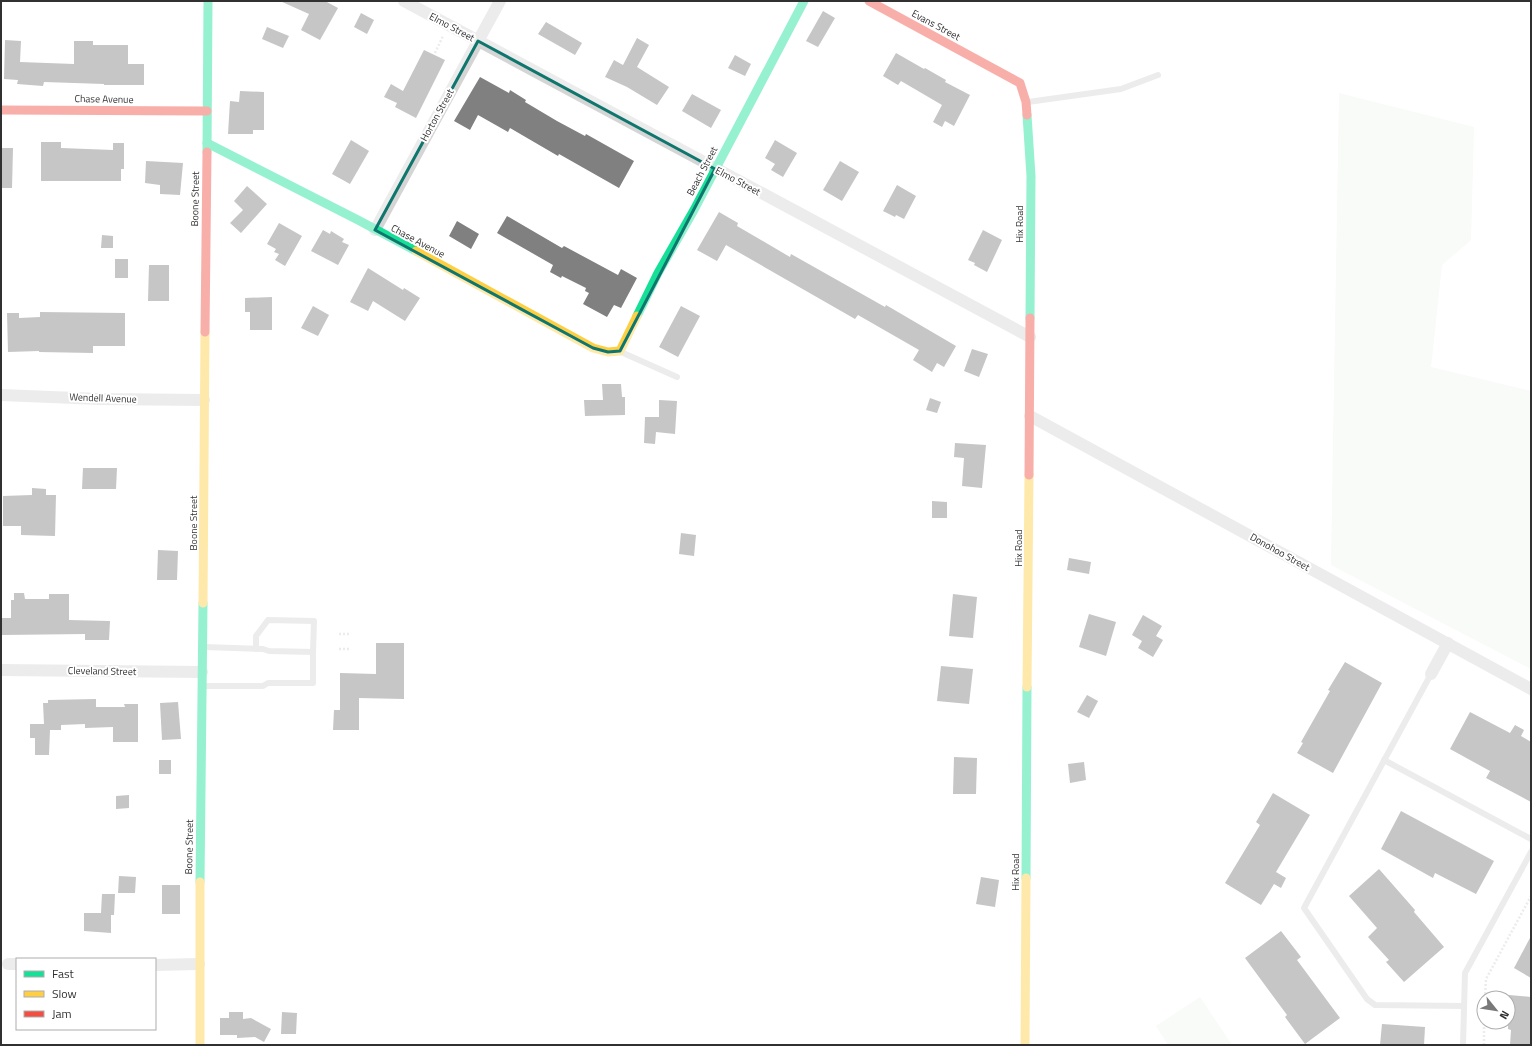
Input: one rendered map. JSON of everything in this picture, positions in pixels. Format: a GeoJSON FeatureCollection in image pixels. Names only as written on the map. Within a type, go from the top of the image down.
{"type":"FeatureCollection","features":[{"type":"Feature","properties":{"kind":"street","name":"Boone Street"},"geometry":{"type":"LineString","coordinates":[[200,1045],[199,964],[208,1]]}},
{"type":"Feature","properties":{"kind":"street","name":"Elmo Street"},"geometry":{"type":"LineString","coordinates":[[404,1],[1030,337]]}},
{"type":"Feature","properties":{"kind":"street","name":"Horton Street"},"geometry":{"type":"LineString","coordinates":[[375,230],[500,1]]}},
{"type":"Feature","properties":{"kind":"street","name":"Beach Street"},"geometry":{"type":"LineString","coordinates":[[620,351],[658,273],[694,210],[804,1]]}},
{"type":"Feature","properties":{"kind":"street","name":"Evans Street"},"geometry":{"type":"LineString","coordinates":[[869,1],[993,68]]}},
{"type":"Feature","properties":{"kind":"street","name":"Hix Road"},"geometry":{"type":"LineString","coordinates":[[993,68],[1020,83],[1026,102],[1030,176],[1030,416],[1025,1045]]}},
{"type":"Feature","properties":{"kind":"street","name":"Chase Avenue"},"geometry":{"type":"LineString","coordinates":[[1,110],[207,111]]}},
{"type":"Feature","properties":{"kind":"street","name":"Chase Avenue"},"geometry":{"type":"LineString","coordinates":[[207,144],[375,230],[593,348],[608,352],[620,351]]}},
{"type":"Feature","properties":{"kind":"street","name":"Wendell Avenue"},"geometry":{"type":"LineString","coordinates":[[1,395],[113,399],[204,400]]}},
{"type":"Feature","properties":{"kind":"street","name":"Donohoo Street"},"geometry":{"type":"LineString","coordinates":[[1030,416],[1531,689]]}},
{"type":"Feature","properties":{"kind":"street"},"geometry":{"type":"LineString","coordinates":[[1431,674],[1448,643]]}},
{"type":"Feature","properties":{"kind":"street","name":"Cleveland Street"},"geometry":{"type":"LineString","coordinates":[[1,670],[202,672]]}},
{"type":"Feature","properties":{"kind":"street"},"geometry":{"type":"LineString","coordinates":[[156,965],[199,964]]}},
{"type":"Feature","properties":{"kind":"lane"},"geometry":{"type":"LineString","coordinates":[[1026,102],[1121,89],[1158,75]]}},
{"type":"Feature","properties":{"kind":"lane"},"geometry":{"type":"LineString","coordinates":[[620,351],[677,377]]}},
{"type":"Feature","properties":{"kind":"lane"},"geometry":{"type":"LineString","coordinates":[[202,686],[263,686],[268,684],[313,683],[314,621],[268,620],[256,636],[256,649]]}},
{"type":"Feature","properties":{"kind":"lane"},"geometry":{"type":"LineString","coordinates":[[203,647],[313,652]]}},
{"type":"Feature","properties":{"kind":"lane"},"geometry":{"type":"LineString","coordinates":[[1431,674],[1304,908],[1367,999],[1375,1005],[1464,1006]]}},
{"type":"Feature","properties":{"kind":"lane"},"geometry":{"type":"LineString","coordinates":[[1384,760],[1531,839]]}},
{"type":"Feature","properties":{"kind":"lane"},"geometry":{"type":"LineString","coordinates":[[1463,1045],[1465,973],[1531,852]]}},
{"type":"Feature","properties":{"kind":"path"},"geometry":{"type":"LineString","coordinates":[[435,53],[444,36]]}},
{"type":"Feature","properties":{"kind":"path"},"geometry":{"type":"LineString","coordinates":[[339,634],[350,634]]}},
{"type":"Feature","properties":{"kind":"path"},"geometry":{"type":"LineString","coordinates":[[339,649],[350,649]]}},
{"type":"Feature","properties":{"kind":"path"},"geometry":{"type":"LineString","coordinates":[[1485,990],[1486,979],[1531,896]]}},
{"type":"Feature","properties":{"kind":"path"},"geometry":{"type":"LineString","coordinates":[[1484,1030],[1484,1045]]}},
{"type":"Feature","properties":{"kind":"highlighted area"},"geometry":{"type":"Polygon","coordinates":[[[478,41],[715,169],[620,351],[608,352],[593,348],[375,230],[478,41]]]}},
{"type":"Feature","properties":{"kind":"shaded area"},"geometry":{"type":"Polygon","coordinates":[[[1339,93],[1474,127],[1471,240],[1442,265],[1431,367],[1531,391],[1531,669],[1331,565],[1339,93]]]}},
{"type":"Feature","properties":{"kind":"shaded area"},"geometry":{"type":"Polygon","coordinates":[[[1200,997],[1232,1045],[1168,1045],[1156,1026],[1200,997]]]}},
{"type":"Feature","properties":{"kind":"building"},"geometry":{"type":"Polygon","coordinates":[[[280,1],[325,1],[338,8],[320,40],[301,30],[309,14],[280,1]]]}},
{"type":"Feature","properties":{"kind":"building"},"geometry":{"type":"Polygon","coordinates":[[[823,11],[835,18],[818,47],[806,41],[823,11]]]}},
{"type":"Feature","properties":{"kind":"building"},"geometry":{"type":"Polygon","coordinates":[[[361,13],[374,20],[367,34],[354,27],[361,13]]]}},
{"type":"Feature","properties":{"kind":"building"},"geometry":{"type":"Polygon","coordinates":[[[546,22],[582,43],[575,55],[538,34],[546,22]]]}},
{"type":"Feature","properties":{"kind":"building"},"geometry":{"type":"Polygon","coordinates":[[[267,27],[289,36],[283,48],[262,39],[267,27]]]}},
{"type":"Feature","properties":{"kind":"building"},"geometry":{"type":"Polygon","coordinates":[[[637,38],[649,45],[637,67],[669,87],[657,105],[627,87],[605,77],[614,60],[623,65],[637,38]]]}},
{"type":"Feature","properties":{"kind":"building"},"geometry":{"type":"Polygon","coordinates":[[[5,40],[21,41],[20,62],[74,64],[74,41],[93,41],[93,45],[128,45],[128,64],[144,64],[144,85],[44,82],[43,86],[17,84],[18,80],[4,79],[5,40]]]}},
{"type":"Feature","properties":{"kind":"building"},"geometry":{"type":"Polygon","coordinates":[[[424,50],[445,60],[416,118],[395,107],[397,103],[384,97],[391,84],[403,91],[424,50]]]}},
{"type":"Feature","properties":{"kind":"building"},"geometry":{"type":"Polygon","coordinates":[[[896,53],[924,69],[925,68],[946,80],[945,82],[970,95],[954,126],[945,121],[942,127],[933,122],[942,105],[901,81],[898,85],[883,76],[896,53]]]}},
{"type":"Feature","properties":{"kind":"building"},"geometry":{"type":"Polygon","coordinates":[[[735,55],[751,64],[745,76],[728,68],[735,55]]]}},
{"type":"Feature","properties":{"kind":"building"},"geometry":{"type":"Polygon","coordinates":[[[480,77],[509,93],[510,90],[526,100],[525,102],[557,121],[585,136],[586,134],[634,161],[619,188],[559,154],[558,156],[510,128],[508,132],[478,115],[470,130],[454,121],[480,77]]]}},
{"type":"Feature","properties":{"kind":"building"},"geometry":{"type":"Polygon","coordinates":[[[240,91],[264,92],[264,130],[253,130],[253,134],[228,134],[230,101],[239,102],[240,91]]]}},
{"type":"Feature","properties":{"kind":"building"},"geometry":{"type":"Polygon","coordinates":[[[692,94],[721,110],[711,128],[682,111],[692,94]]]}},
{"type":"Feature","properties":{"kind":"building"},"geometry":{"type":"Polygon","coordinates":[[[351,140],[369,151],[350,184],[332,174],[351,140]]]}},
{"type":"Feature","properties":{"kind":"building"},"geometry":{"type":"Polygon","coordinates":[[[775,140],[797,153],[783,177],[771,170],[775,164],[765,158],[775,140]]]}},
{"type":"Feature","properties":{"kind":"building"},"geometry":{"type":"Polygon","coordinates":[[[41,142],[61,142],[61,148],[113,150],[113,143],[124,143],[124,169],[121,169],[121,181],[41,181],[41,142]]]}},
{"type":"Feature","properties":{"kind":"building"},"geometry":{"type":"Polygon","coordinates":[[[1,148],[13,148],[12,188],[1,188],[1,148]]]}},
{"type":"Feature","properties":{"kind":"building"},"geometry":{"type":"Polygon","coordinates":[[[146,161],[183,163],[180,195],[160,194],[160,185],[145,183],[146,161]]]}},
{"type":"Feature","properties":{"kind":"building"},"geometry":{"type":"Polygon","coordinates":[[[840,161],[859,172],[842,201],[823,190],[840,161]]]}},
{"type":"Feature","properties":{"kind":"building"},"geometry":{"type":"Polygon","coordinates":[[[897,185],[916,196],[904,219],[896,215],[895,217],[883,211],[897,185]]]}},
{"type":"Feature","properties":{"kind":"building"},"geometry":{"type":"Polygon","coordinates":[[[247,186],[267,204],[241,233],[230,223],[243,210],[234,201],[247,186]]]}},
{"type":"Feature","properties":{"kind":"building"},"geometry":{"type":"Polygon","coordinates":[[[719,212],[738,223],[737,226],[790,257],[791,254],[885,307],[886,305],[956,346],[944,367],[937,363],[932,372],[913,360],[919,350],[858,315],[855,319],[726,245],[717,261],[697,250],[719,212]]]}},
{"type":"Feature","properties":{"kind":"building"},"geometry":{"type":"Polygon","coordinates":[[[507,216],[562,248],[564,246],[618,275],[621,269],[637,278],[621,308],[614,305],[607,317],[583,304],[589,293],[585,291],[586,288],[562,276],[561,278],[550,272],[553,265],[497,233],[507,216]]]}},
{"type":"Feature","properties":{"kind":"building"},"geometry":{"type":"Polygon","coordinates":[[[457,221],[479,234],[471,249],[449,236],[457,221]]]}},
{"type":"Feature","properties":{"kind":"building"},"geometry":{"type":"Polygon","coordinates":[[[279,223],[302,236],[285,266],[275,260],[279,254],[274,252],[276,249],[267,244],[279,223]]]}},
{"type":"Feature","properties":{"kind":"building"},"geometry":{"type":"Polygon","coordinates":[[[323,230],[330,234],[331,231],[344,239],[342,242],[349,245],[338,265],[311,251],[323,230]]]}},
{"type":"Feature","properties":{"kind":"building"},"geometry":{"type":"Polygon","coordinates":[[[983,230],[1002,240],[987,272],[974,265],[975,263],[968,260],[983,230]]]}},
{"type":"Feature","properties":{"kind":"building"},"geometry":{"type":"Polygon","coordinates":[[[102,235],[113,236],[113,248],[101,248],[102,235]]]}},
{"type":"Feature","properties":{"kind":"building"},"geometry":{"type":"Polygon","coordinates":[[[115,259],[128,259],[128,278],[115,278],[115,259]]]}},
{"type":"Feature","properties":{"kind":"building"},"geometry":{"type":"Polygon","coordinates":[[[149,265],[169,265],[169,301],[148,301],[149,265]]]}},
{"type":"Feature","properties":{"kind":"building"},"geometry":{"type":"Polygon","coordinates":[[[368,268],[403,290],[404,288],[420,298],[405,321],[373,301],[368,311],[350,302],[368,268]]]}},
{"type":"Feature","properties":{"kind":"building"},"geometry":{"type":"Polygon","coordinates":[[[272,297],[272,330],[250,330],[250,312],[245,312],[245,298],[272,297]]]}},
{"type":"Feature","properties":{"kind":"building"},"geometry":{"type":"Polygon","coordinates":[[[313,306],[329,315],[318,336],[301,328],[313,306]]]}},
{"type":"Feature","properties":{"kind":"building"},"geometry":{"type":"Polygon","coordinates":[[[681,306],[700,316],[678,357],[659,347],[681,306]]]}},
{"type":"Feature","properties":{"kind":"building"},"geometry":{"type":"Polygon","coordinates":[[[40,312],[125,313],[125,346],[93,346],[93,353],[39,351],[8,352],[7,313],[19,313],[19,318],[40,317],[40,312]]]}},
{"type":"Feature","properties":{"kind":"building"},"geometry":{"type":"Polygon","coordinates":[[[972,349],[988,354],[979,377],[964,371],[972,349]]]}},
{"type":"Feature","properties":{"kind":"building"},"geometry":{"type":"Polygon","coordinates":[[[602,384],[621,384],[622,397],[625,397],[625,415],[585,416],[584,400],[603,400],[602,384]]]}},
{"type":"Feature","properties":{"kind":"building"},"geometry":{"type":"Polygon","coordinates":[[[930,398],[941,402],[937,413],[926,410],[930,398]]]}},
{"type":"Feature","properties":{"kind":"building"},"geometry":{"type":"Polygon","coordinates":[[[659,400],[677,401],[675,434],[656,432],[655,444],[644,443],[645,417],[659,417],[659,400]]]}},
{"type":"Feature","properties":{"kind":"building"},"geometry":{"type":"Polygon","coordinates":[[[955,443],[986,445],[982,488],[962,486],[964,458],[954,457],[955,443]]]}},
{"type":"Feature","properties":{"kind":"building"},"geometry":{"type":"Polygon","coordinates":[[[83,468],[117,468],[116,489],[82,489],[83,468]]]}},
{"type":"Feature","properties":{"kind":"building"},"geometry":{"type":"Polygon","coordinates":[[[32,488],[46,489],[46,495],[56,495],[55,536],[21,535],[21,526],[3,526],[3,496],[32,495],[32,488]]]}},
{"type":"Feature","properties":{"kind":"building"},"geometry":{"type":"Polygon","coordinates":[[[932,501],[947,502],[947,518],[932,518],[932,501]]]}},
{"type":"Feature","properties":{"kind":"building"},"geometry":{"type":"Polygon","coordinates":[[[681,533],[696,535],[694,556],[679,554],[681,533]]]}},
{"type":"Feature","properties":{"kind":"building"},"geometry":{"type":"Polygon","coordinates":[[[158,550],[178,551],[177,580],[157,580],[158,550]]]}},
{"type":"Feature","properties":{"kind":"building"},"geometry":{"type":"Polygon","coordinates":[[[1069,558],[1091,562],[1089,574],[1067,570],[1069,558]]]}},
{"type":"Feature","properties":{"kind":"building"},"geometry":{"type":"Polygon","coordinates":[[[14,593],[24,593],[25,599],[49,599],[49,594],[69,594],[69,620],[110,621],[109,640],[85,640],[85,634],[2,635],[2,618],[11,618],[11,600],[14,600],[14,593]]]}},
{"type":"Feature","properties":{"kind":"building"},"geometry":{"type":"Polygon","coordinates":[[[953,594],[977,597],[973,638],[949,636],[953,594]]]}},
{"type":"Feature","properties":{"kind":"building"},"geometry":{"type":"Polygon","coordinates":[[[1089,614],[1116,622],[1106,656],[1079,647],[1089,614]]]}},
{"type":"Feature","properties":{"kind":"building"},"geometry":{"type":"Polygon","coordinates":[[[1143,615],[1162,626],[1156,636],[1163,640],[1153,657],[1138,648],[1142,641],[1132,635],[1143,615]]]}},
{"type":"Feature","properties":{"kind":"building"},"geometry":{"type":"Polygon","coordinates":[[[376,643],[404,643],[404,699],[359,698],[359,730],[333,730],[334,710],[340,710],[340,673],[376,674],[376,643]]]}},
{"type":"Feature","properties":{"kind":"building"},"geometry":{"type":"Polygon","coordinates":[[[1345,662],[1382,683],[1333,773],[1297,753],[1303,743],[1301,742],[1330,691],[1328,690],[1345,662]]]}},
{"type":"Feature","properties":{"kind":"building"},"geometry":{"type":"Polygon","coordinates":[[[941,666],[973,669],[969,704],[937,701],[941,666]]]}},
{"type":"Feature","properties":{"kind":"building"},"geometry":{"type":"Polygon","coordinates":[[[1087,695],[1098,701],[1089,718],[1077,712],[1087,695]]]}},
{"type":"Feature","properties":{"kind":"building"},"geometry":{"type":"Polygon","coordinates":[[[96,699],[96,707],[125,707],[124,704],[138,704],[138,742],[113,742],[113,727],[85,728],[85,724],[61,725],[61,730],[50,730],[49,755],[35,755],[35,738],[30,738],[30,724],[44,724],[43,703],[48,703],[48,700],[96,699]]]}},
{"type":"Feature","properties":{"kind":"building"},"geometry":{"type":"Polygon","coordinates":[[[178,702],[181,739],[162,740],[160,703],[178,702]]]}},
{"type":"Feature","properties":{"kind":"building"},"geometry":{"type":"Polygon","coordinates":[[[1470,712],[1510,733],[1515,725],[1524,730],[1521,736],[1531,742],[1531,802],[1486,778],[1490,771],[1450,749],[1470,712]]]}},
{"type":"Feature","properties":{"kind":"building"},"geometry":{"type":"Polygon","coordinates":[[[954,757],[977,758],[976,794],[953,794],[954,757]]]}},
{"type":"Feature","properties":{"kind":"building"},"geometry":{"type":"Polygon","coordinates":[[[159,760],[171,760],[171,774],[159,774],[159,760]]]}},
{"type":"Feature","properties":{"kind":"building"},"geometry":{"type":"Polygon","coordinates":[[[1084,762],[1086,780],[1070,783],[1068,764],[1084,762]]]}},
{"type":"Feature","properties":{"kind":"building"},"geometry":{"type":"Polygon","coordinates":[[[1273,793],[1310,815],[1276,872],[1286,878],[1281,888],[1274,884],[1261,905],[1225,883],[1260,825],[1256,822],[1273,793]]]}},
{"type":"Feature","properties":{"kind":"building"},"geometry":{"type":"Polygon","coordinates":[[[129,795],[129,808],[116,809],[116,796],[129,795]]]}},
{"type":"Feature","properties":{"kind":"building"},"geometry":{"type":"Polygon","coordinates":[[[1401,811],[1494,861],[1476,894],[1435,873],[1433,878],[1381,849],[1401,811]]]}},
{"type":"Feature","properties":{"kind":"building"},"geometry":{"type":"Polygon","coordinates":[[[1379,869],[1415,910],[1414,912],[1444,947],[1404,982],[1386,962],[1389,960],[1368,937],[1377,928],[1349,896],[1379,869]]]}},
{"type":"Feature","properties":{"kind":"building"},"geometry":{"type":"Polygon","coordinates":[[[119,876],[136,877],[135,893],[118,893],[119,876]]]}},
{"type":"Feature","properties":{"kind":"building"},"geometry":{"type":"Polygon","coordinates":[[[981,877],[999,880],[995,907],[976,904],[981,877]]]}},
{"type":"Feature","properties":{"kind":"building"},"geometry":{"type":"Polygon","coordinates":[[[162,885],[180,885],[180,914],[162,914],[162,885]]]}},
{"type":"Feature","properties":{"kind":"building"},"geometry":{"type":"Polygon","coordinates":[[[102,894],[115,894],[114,915],[111,915],[111,933],[84,931],[84,913],[101,913],[102,894]]]}},
{"type":"Feature","properties":{"kind":"building"},"geometry":{"type":"Polygon","coordinates":[[[1281,931],[1301,957],[1297,960],[1340,1018],[1305,1044],[1285,1017],[1287,1015],[1245,958],[1281,931]]]}},
{"type":"Feature","properties":{"kind":"building"},"geometry":{"type":"Polygon","coordinates":[[[1531,936],[1531,978],[1514,968],[1531,936]]]}},
{"type":"Feature","properties":{"kind":"building"},"geometry":{"type":"Polygon","coordinates":[[[1516,996],[1531,997],[1531,1045],[1510,1045],[1511,1030],[1516,1030],[1516,996]]]}},
{"type":"Feature","properties":{"kind":"building"},"geometry":{"type":"Polygon","coordinates":[[[229,1012],[243,1012],[243,1019],[251,1018],[271,1029],[264,1042],[255,1037],[237,1038],[237,1035],[220,1035],[220,1018],[229,1018],[229,1012]]]}},
{"type":"Feature","properties":{"kind":"building"},"geometry":{"type":"Polygon","coordinates":[[[282,1012],[297,1013],[296,1034],[281,1034],[282,1012]]]}},
{"type":"Feature","properties":{"kind":"building"},"geometry":{"type":"Polygon","coordinates":[[[1382,1024],[1425,1027],[1424,1045],[1380,1045],[1382,1024]]]}},
{"type":"Feature","properties":{"kind":"traffic: fast"},"geometry":{"type":"LineString","coordinates":[[207,152],[208,1]]}},
{"type":"Feature","properties":{"kind":"traffic: fast"},"geometry":{"type":"LineString","coordinates":[[637,316],[658,273],[694,210],[804,1]]}},
{"type":"Feature","properties":{"kind":"traffic: fast"},"geometry":{"type":"LineString","coordinates":[[1027,115],[1031,176],[1030,318]]}},
{"type":"Feature","properties":{"kind":"traffic: fast"},"geometry":{"type":"LineString","coordinates":[[207,143],[416,251]]}},
{"type":"Feature","properties":{"kind":"traffic: fast"},"geometry":{"type":"LineString","coordinates":[[200,882],[203,603]]}},
{"type":"Feature","properties":{"kind":"traffic: fast"},"geometry":{"type":"LineString","coordinates":[[1026,878],[1027,687]]}},
{"type":"Feature","properties":{"kind":"traffic: slow"},"geometry":{"type":"LineString","coordinates":[[416,251],[593,348],[608,352],[620,351],[637,316]]}},
{"type":"Feature","properties":{"kind":"traffic: slow"},"geometry":{"type":"LineString","coordinates":[[203,603],[205,332]]}},
{"type":"Feature","properties":{"kind":"traffic: slow"},"geometry":{"type":"LineString","coordinates":[[1027,687],[1029,475]]}},
{"type":"Feature","properties":{"kind":"traffic: slow"},"geometry":{"type":"LineString","coordinates":[[1025,1045],[1026,878]]}},
{"type":"Feature","properties":{"kind":"traffic: slow"},"geometry":{"type":"LineString","coordinates":[[200,882],[200,1045]]}},
{"type":"Feature","properties":{"kind":"traffic: jam"},"geometry":{"type":"LineString","coordinates":[[869,1],[1020,83],[1026,102],[1027,115]]}},
{"type":"Feature","properties":{"kind":"traffic: jam"},"geometry":{"type":"LineString","coordinates":[[1,110],[207,111]]}},
{"type":"Feature","properties":{"kind":"traffic: jam"},"geometry":{"type":"LineString","coordinates":[[205,332],[207,152]]}},
{"type":"Feature","properties":{"kind":"traffic: jam"},"geometry":{"type":"LineString","coordinates":[[1029,475],[1030,318]]}}]}
